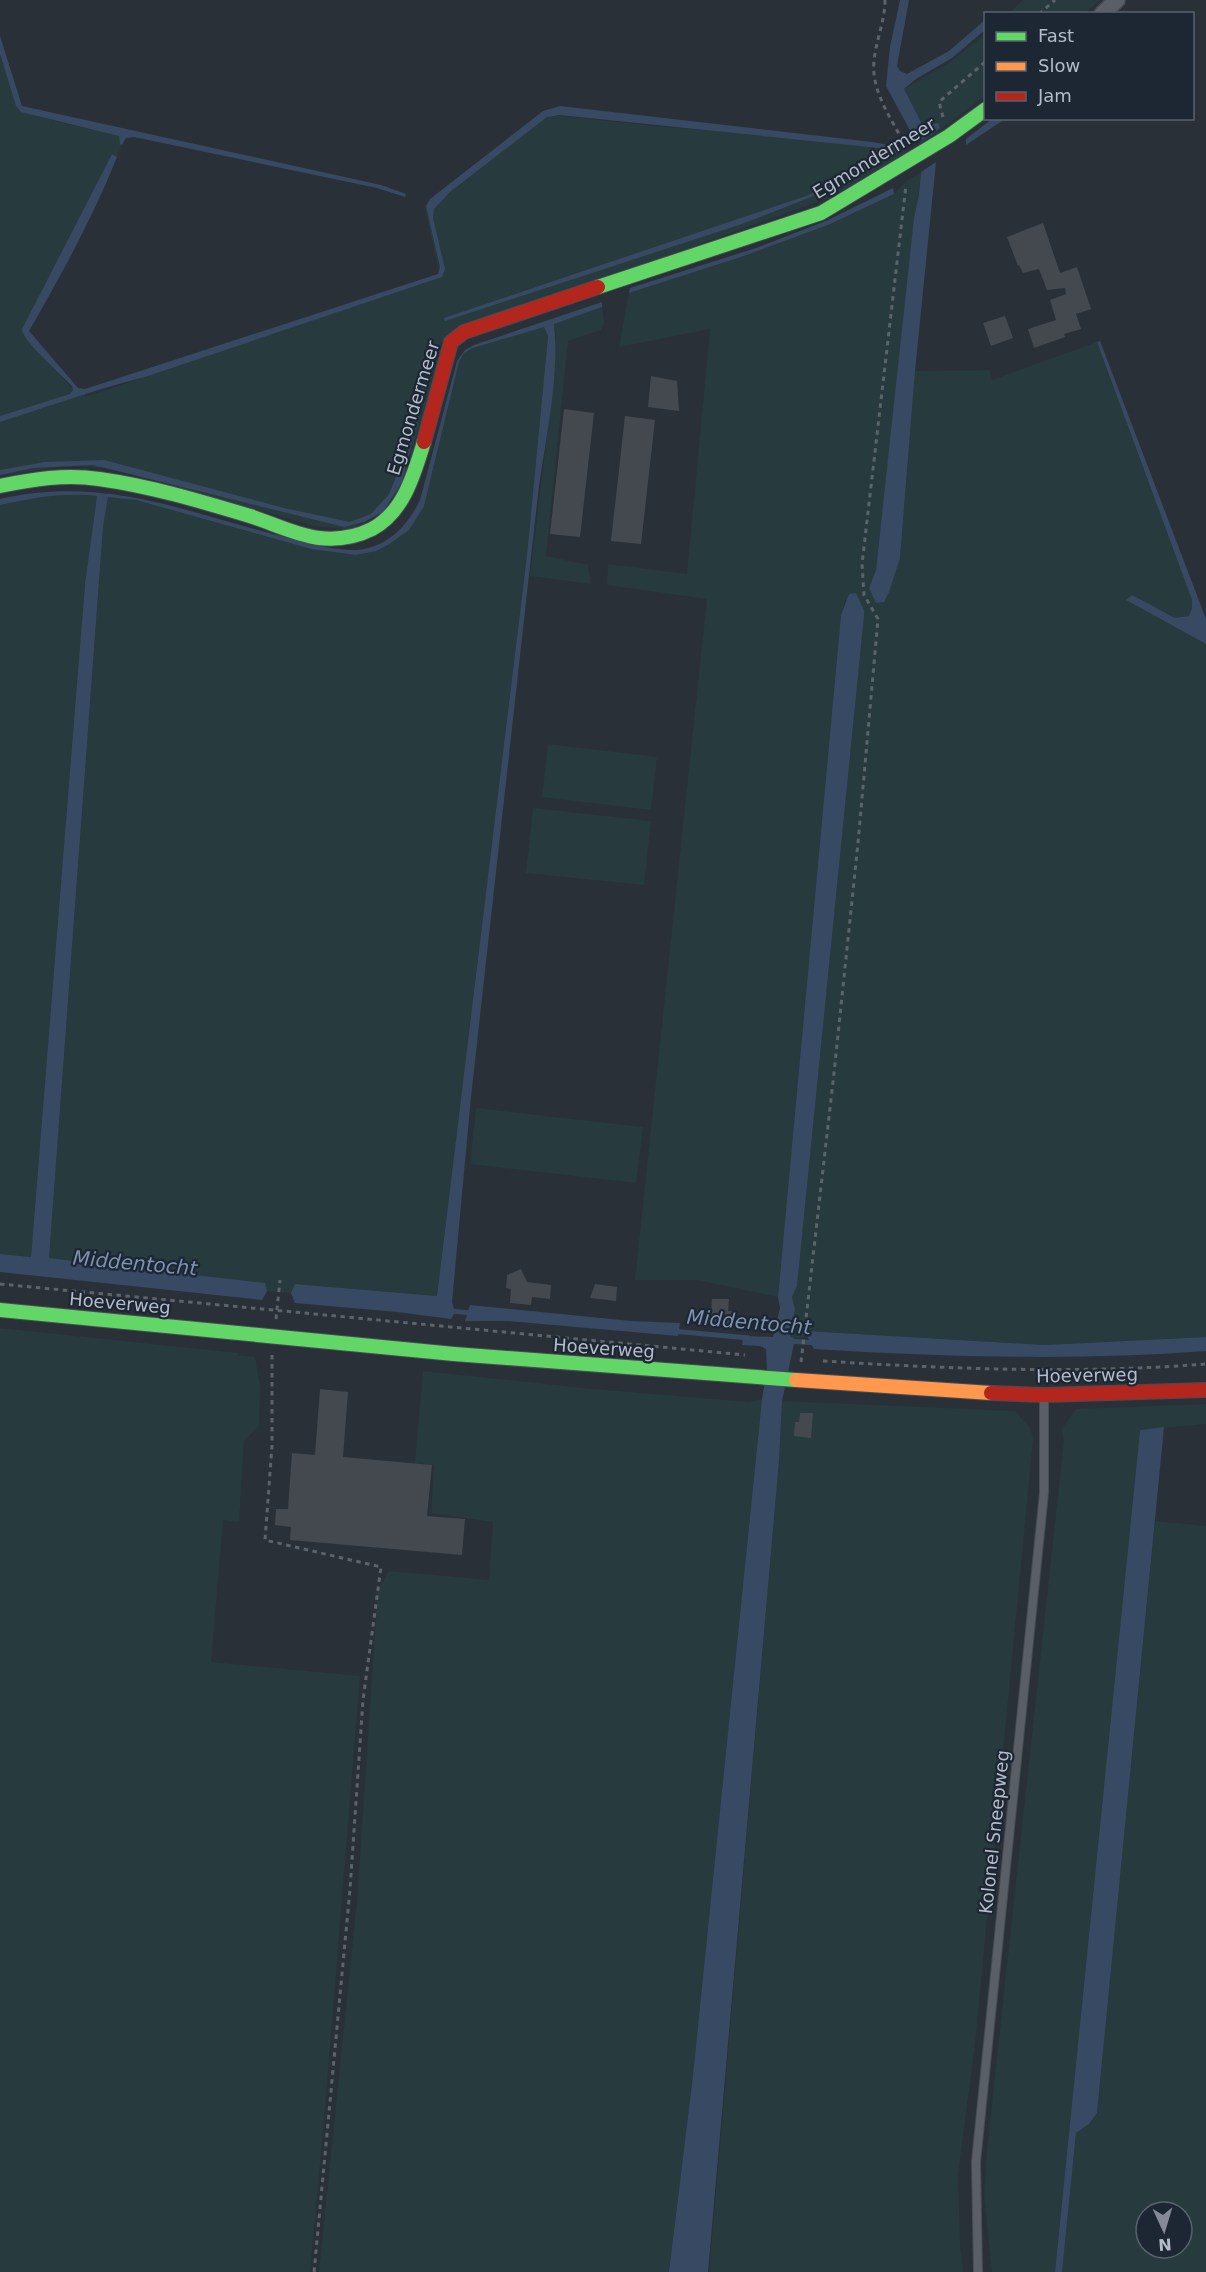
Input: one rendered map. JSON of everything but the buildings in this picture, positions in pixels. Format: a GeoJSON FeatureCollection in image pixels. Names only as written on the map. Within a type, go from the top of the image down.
{"type":"FeatureCollection","features":[{"type":"Feature","properties":{"kind":"main road","name":"Egmondermeer"},"geometry":{"type":"LineString","coordinates":[[0,486],[43,477],[97,478],[146,487],[318,538],[348,537],[372,531],[391,516],[409,489],[446,356],[451,342],[464,332],[821,213],[908,162],[984,110]]}},
{"type":"Feature","properties":{"kind":"main road","name":"Hoeverweg"},"geometry":{"type":"LineString","coordinates":[[0,1310],[466,1355],[938,1391],[1044,1395],[1206,1390]]}},
{"type":"Feature","properties":{"kind":"street"},"geometry":{"type":"LineString","coordinates":[[1104,12],[1117,0]]}},
{"type":"Feature","properties":{"kind":"lane","name":"Kolonel Sneepweg"},"geometry":{"type":"LineString","coordinates":[[978,2272],[976,2162],[1044,1493],[1044,1395]]}},
{"type":"Feature","properties":{"kind":"path"},"geometry":{"type":"LineString","coordinates":[[801,1360],[858,843],[878,619],[864,595],[862,564],[908,162],[905,144],[881,102],[877,86],[874,63],[885,0]]}},
{"type":"Feature","properties":{"kind":"path"},"geometry":{"type":"LineString","coordinates":[[1041,12],[1054,0]]}},
{"type":"Feature","properties":{"kind":"path"},"geometry":{"type":"LineString","coordinates":[[949,136],[939,102],[984,63]]}},
{"type":"Feature","properties":{"kind":"path"},"geometry":{"type":"LineString","coordinates":[[280,1280],[273,1336],[272,1446],[265,1540],[381,1567],[363,1700],[350,1889],[314,2272]]}},
{"type":"Feature","properties":{"kind":"path"},"geometry":{"type":"LineString","coordinates":[[0,1284],[754,1356]]}},
{"type":"Feature","properties":{"kind":"path"},"geometry":{"type":"LineString","coordinates":[[813,1360],[943,1368],[1044,1370],[1206,1364]]}},
{"type":"Feature","properties":{"kind":"green space"},"geometry":{"type":"Polygon","coordinates":[[[1023,0],[1100,0],[1086,12],[1010,12],[1023,0]]]}},
{"type":"Feature","properties":{"kind":"green space"},"geometry":{"type":"Polygon","coordinates":[[[984,35],[984,97],[920,145],[904,89],[949,63],[984,35]]]}},
{"type":"Feature","properties":{"kind":"green space"},"geometry":{"type":"Polygon","coordinates":[[[0,54],[16,106],[53,120],[119,136],[122,145],[117,157],[112,154],[22,329],[29,342],[73,390],[85,390],[85,397],[440,277],[425,207],[544,114],[655,126],[858,142],[910,151],[866,179],[820,201],[449,334],[437,348],[442,350],[406,488],[351,530],[314,526],[115,469],[70,465],[0,476],[0,54]]]}},
{"type":"Feature","properties":{"kind":"green space"},"geometry":{"type":"Polygon","coordinates":[[[921,172],[876,570],[869,588],[900,558],[915,371],[990,370],[992,380],[1097,342],[1192,600],[1192,608],[1189,616],[1175,618],[1132,596],[1126,600],[1206,644],[1206,1337],[1045,1345],[808,1331],[807,1336],[795,1339],[790,1336],[795,1309],[792,1297],[797,1286],[864,616],[845,600],[841,615],[778,1297],[697,1280],[635,1280],[707,599],[607,585],[608,564],[687,574],[710,329],[619,347],[629,293],[744,256],[828,225],[894,194],[905,182],[921,172]]]}},
{"type":"Feature","properties":{"kind":"green space"},"geometry":{"type":"Polygon","coordinates":[[[602,307],[604,323],[601,330],[568,341],[546,556],[588,565],[591,584],[530,576],[551,403],[556,337],[554,323],[602,307]]]}},
{"type":"Feature","properties":{"kind":"green space"},"geometry":{"type":"Polygon","coordinates":[[[544,327],[548,336],[527,555],[437,1296],[295,1284],[291,1293],[267,1291],[264,1283],[49,1258],[103,527],[108,496],[136,500],[311,549],[356,555],[376,551],[388,545],[424,506],[459,362],[464,353],[473,348],[544,327]]]}},
{"type":"Feature","properties":{"kind":"green space"},"geometry":{"type":"Polygon","coordinates":[[[70,494],[97,496],[85,584],[31,1257],[0,1254],[0,505],[41,496],[70,494]]]}},
{"type":"Feature","properties":{"kind":"green space"},"geometry":{"type":"Polygon","coordinates":[[[548,744],[657,757],[651,810],[542,797],[548,744]]]}},
{"type":"Feature","properties":{"kind":"green space"},"geometry":{"type":"Polygon","coordinates":[[[533,808],[651,821],[644,885],[526,873],[533,808]]]}},
{"type":"Feature","properties":{"kind":"green space"},"geometry":{"type":"Polygon","coordinates":[[[476,1108],[643,1127],[636,1183],[470,1164],[476,1108]]]}},
{"type":"Feature","properties":{"kind":"green space"},"geometry":{"type":"Polygon","coordinates":[[[0,1328],[238,1353],[238,1355],[255,1357],[260,1386],[259,1426],[244,1441],[239,1522],[223,1520],[211,1662],[360,1676],[310,2272],[0,2272],[0,1328]]]}},
{"type":"Feature","properties":{"kind":"green space"},"geometry":{"type":"Polygon","coordinates":[[[423,1371],[748,1402],[762,1399],[693,2075],[669,2272],[319,2272],[357,1901],[378,1590],[389,1571],[489,1580],[493,1522],[431,1513],[434,1465],[415,1463],[423,1371]]]}},
{"type":"Feature","properties":{"kind":"green space"},"geometry":{"type":"Polygon","coordinates":[[[782,1401],[1015,1411],[1031,1429],[1033,1440],[975,2044],[958,2175],[963,2272],[709,2272],[779,1461],[782,1401]]]}},
{"type":"Feature","properties":{"kind":"green space"},"geometry":{"type":"Polygon","coordinates":[[[1206,1404],[1206,1424],[1140,1430],[1055,2272],[992,2272],[984,2194],[987,2150],[1064,1440],[1061,1430],[1076,1409],[1206,1404]]]}},
{"type":"Feature","properties":{"kind":"green space"},"geometry":{"type":"Polygon","coordinates":[[[1155,1521],[1206,1526],[1206,2272],[1062,2272],[1076,2133],[1089,2124],[1097,2113],[1155,1521]]]}},
{"type":"Feature","properties":{"kind":"water"},"geometry":{"type":"Polygon","coordinates":[[[900,0],[909,0],[897,66],[900,71],[907,74],[949,51],[984,21],[984,31],[952,58],[916,79],[904,89],[923,126],[938,123],[940,128],[922,140],[913,136],[886,86],[890,47],[900,0]]]}},
{"type":"Feature","properties":{"kind":"water"},"geometry":{"type":"Polygon","coordinates":[[[0,36],[22,106],[381,185],[406,194],[405,197],[377,188],[134,137],[126,138],[122,145],[119,136],[21,112],[16,106],[0,54],[0,36]]]}},
{"type":"Feature","properties":{"kind":"water"},"geometry":{"type":"Polygon","coordinates":[[[560,106],[872,142],[900,147],[900,151],[853,178],[742,224],[445,321],[444,318],[809,195],[887,154],[889,149],[559,115],[547,117],[450,192],[434,209],[433,218],[445,269],[442,277],[145,377],[0,422],[0,416],[70,394],[73,390],[72,386],[28,341],[22,329],[112,154],[117,157],[98,201],[29,331],[78,388],[85,389],[438,274],[440,267],[426,206],[430,199],[543,111],[560,106]]]}},
{"type":"Feature","properties":{"kind":"water"},"geometry":{"type":"Polygon","coordinates":[[[991,120],[1004,120],[966,145],[966,139],[991,120]]]}},
{"type":"Feature","properties":{"kind":"water"},"geometry":{"type":"Polygon","coordinates":[[[936,162],[915,371],[900,558],[884,602],[876,603],[869,588],[876,570],[914,218],[921,172],[936,162]]]}},
{"type":"Feature","properties":{"kind":"water"},"geometry":{"type":"Polygon","coordinates":[[[893,188],[894,194],[828,225],[744,256],[629,293],[630,288],[756,248],[828,220],[893,188]]]}},
{"type":"Feature","properties":{"kind":"water"},"geometry":{"type":"Polygon","coordinates":[[[602,302],[602,307],[554,324],[553,386],[538,494],[471,1097],[452,1302],[455,1312],[451,1319],[295,1303],[291,1293],[295,1284],[437,1296],[527,555],[548,336],[544,327],[473,348],[464,353],[459,362],[424,506],[409,530],[376,551],[356,555],[311,549],[136,500],[108,497],[103,527],[49,1258],[265,1283],[267,1291],[262,1300],[0,1272],[0,1254],[31,1257],[85,584],[97,496],[60,495],[0,505],[0,499],[35,493],[69,491],[102,493],[166,505],[328,547],[354,550],[374,546],[391,537],[405,524],[420,500],[457,361],[465,350],[602,302]]]}},
{"type":"Feature","properties":{"kind":"water"},"geometry":{"type":"Polygon","coordinates":[[[1100,341],[1206,619],[1206,644],[1126,600],[1132,595],[1175,618],[1189,616],[1192,608],[1192,600],[1097,342],[1100,341]]]}},
{"type":"Feature","properties":{"kind":"water"},"geometry":{"type":"Polygon","coordinates":[[[431,345],[436,348],[402,482],[383,512],[364,522],[344,527],[93,465],[33,468],[0,475],[0,470],[45,462],[104,460],[284,508],[350,522],[371,514],[389,494],[403,460],[431,345]]]}},
{"type":"Feature","properties":{"kind":"water"},"geometry":{"type":"Polygon","coordinates":[[[856,593],[864,610],[864,616],[797,1286],[792,1297],[795,1309],[790,1336],[795,1339],[782,1401],[779,1461],[708,2272],[669,2272],[693,2075],[762,1399],[767,1370],[766,1349],[760,1346],[742,1345],[744,1336],[773,1337],[780,1308],[778,1297],[841,615],[849,594],[856,593]]]}},
{"type":"Feature","properties":{"kind":"water"},"geometry":{"type":"Polygon","coordinates":[[[470,1305],[631,1321],[680,1323],[678,1336],[508,1321],[465,1321],[470,1305]]]}},
{"type":"Feature","properties":{"kind":"water"},"geometry":{"type":"Polygon","coordinates":[[[807,1331],[1045,1345],[1206,1337],[1206,1351],[1059,1357],[863,1352],[814,1349],[807,1336],[807,1331]]]}},
{"type":"Feature","properties":{"kind":"water"},"geometry":{"type":"Polygon","coordinates":[[[1164,1427],[1097,2113],[1089,2124],[1076,2133],[1062,2272],[1055,2272],[1140,1430],[1164,1427]]]}},
{"type":"Feature","properties":{"kind":"waterway","name":"Middentocht"},"geometry":{"type":"LineString","coordinates":[[448,1311],[474,1313]]}},
{"type":"Feature","properties":{"kind":"waterway","name":"Middentocht"},"geometry":{"type":"LineString","coordinates":[[672,1331],[749,1338]]}},
{"type":"Feature","properties":{"kind":"waterway","name":"Middentocht"},"geometry":{"type":"LineString","coordinates":[[788,1341],[818,1343]]}},
{"type":"Feature","properties":{"kind":"traffic: fast"},"geometry":{"type":"LineString","coordinates":[[598,287],[821,213],[949,136],[984,110]]}},
{"type":"Feature","properties":{"kind":"traffic: fast"},"geometry":{"type":"LineString","coordinates":[[0,486],[50,478],[99,479],[194,500],[250,516],[292,532],[326,539],[339,538],[372,529],[392,513],[406,491],[424,442]]}},
{"type":"Feature","properties":{"kind":"traffic: fast"},"geometry":{"type":"LineString","coordinates":[[0,1310],[454,1354],[796,1380]]}},
{"type":"Feature","properties":{"kind":"traffic: slow"},"geometry":{"type":"LineString","coordinates":[[796,1380],[991,1393]]}},
{"type":"Feature","properties":{"kind":"traffic: jam"},"geometry":{"type":"LineString","coordinates":[[424,442],[451,342],[464,332],[598,287]]}},
{"type":"Feature","properties":{"kind":"traffic: jam"},"geometry":{"type":"LineString","coordinates":[[991,1393],[1044,1395],[1206,1390]]}}]}
